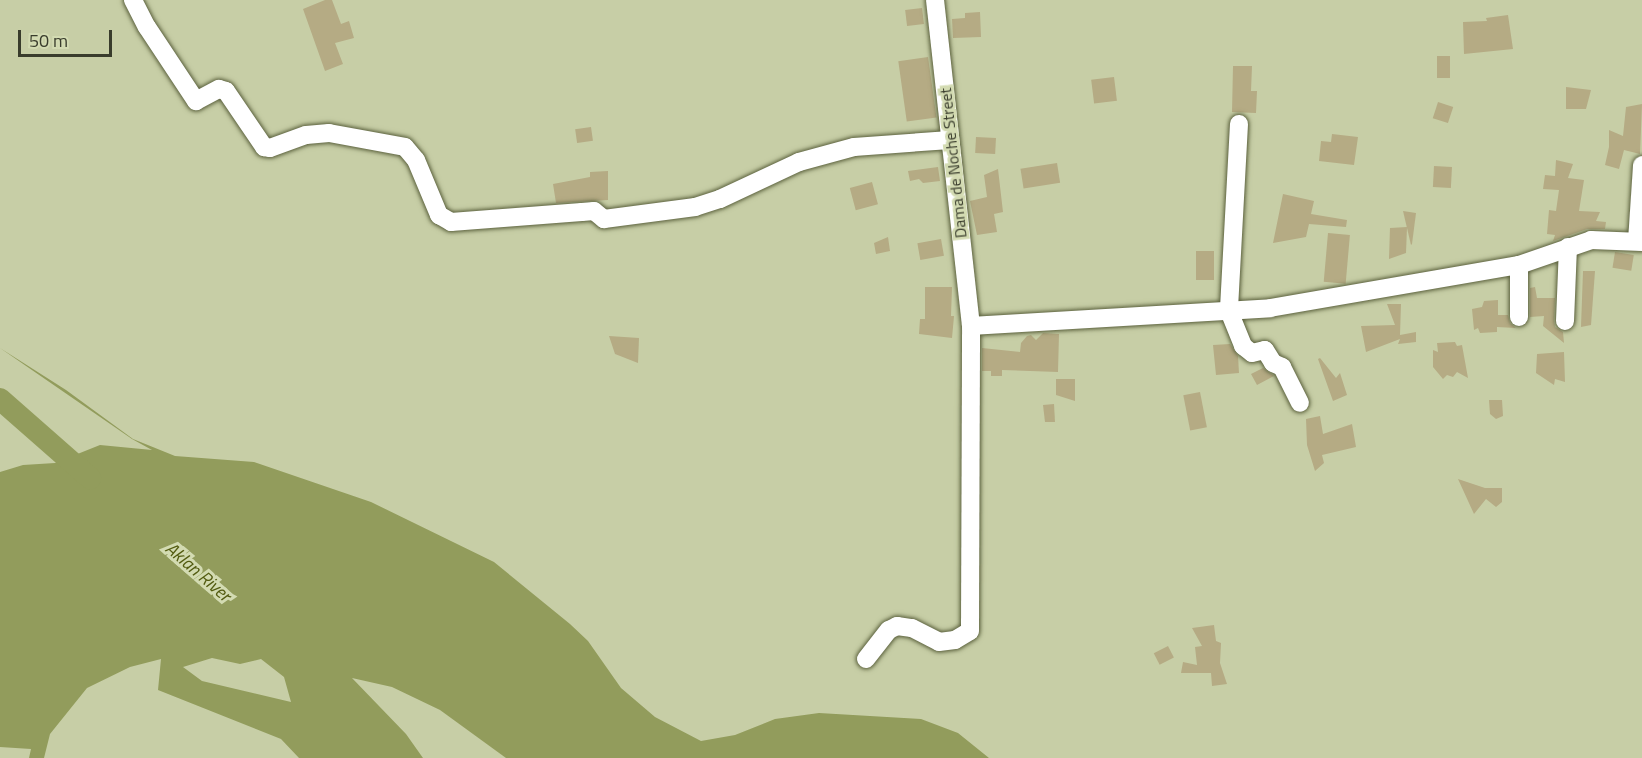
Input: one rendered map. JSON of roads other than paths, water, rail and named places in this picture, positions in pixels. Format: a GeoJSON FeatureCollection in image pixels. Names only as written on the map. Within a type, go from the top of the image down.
{"type":"FeatureCollection","features":[{"type":"Feature","properties":{"kind":"street"},"geometry":{"type":"LineString","coordinates":[[133,0],[147,27],[196,101],[219,88],[226,91],[264,147],[270,148],[306,135],[329,133],[405,147],[416,160],[439,215],[451,222],[582,212],[594,212],[604,219],[695,207],[720,199],[799,162],[854,147],[950,140]]}},
{"type":"Feature","properties":{"kind":"street","name":"Dama de Noche Street"},"geometry":{"type":"LineString","coordinates":[[866,659],[889,630],[897,626],[912,628],[939,642],[955,640],[970,631],[971,326],[935,0]]}},
{"type":"Feature","properties":{"kind":"street"},"geometry":{"type":"LineString","coordinates":[[1239,124],[1229,311],[1243,346],[1252,353],[1265,350],[1273,363],[1282,367],[1300,404]]}},
{"type":"Feature","properties":{"kind":"street"},"geometry":{"type":"LineString","coordinates":[[971,326],[1270,308],[1519,265],[1592,240],[1639,242],[1642,165]]}},
{"type":"Feature","properties":{"kind":"street"},"geometry":{"type":"LineString","coordinates":[[1565,321],[1568,247]]}},
{"type":"Feature","properties":{"kind":"street"},"geometry":{"type":"LineString","coordinates":[[1519,265],[1519,317]]}},
{"type":"Feature","properties":{"kind":"water"},"geometry":{"type":"Polygon","coordinates":[[[0,348],[66,390],[133,439],[175,456],[254,462],[371,502],[494,562],[588,641],[621,688],[655,717],[701,741],[735,735],[775,719],[819,713],[921,719],[958,733],[989,758],[506,758],[440,710],[392,687],[352,678],[406,734],[423,758],[299,758],[281,739],[158,690],[161,659],[130,667],[87,688],[50,734],[44,758],[29,758],[31,749],[0,747],[0,472],[23,465],[55,463],[100,445],[152,450],[132,439],[0,348]],[[212,658],[183,667],[202,681],[291,702],[284,677],[261,659],[240,664],[212,658]]]}},
{"type":"Feature","properties":{"kind":"waterway","name":"Aklan River"},"geometry":{"type":"LineString","coordinates":[[0,399],[90,478]]}}]}
